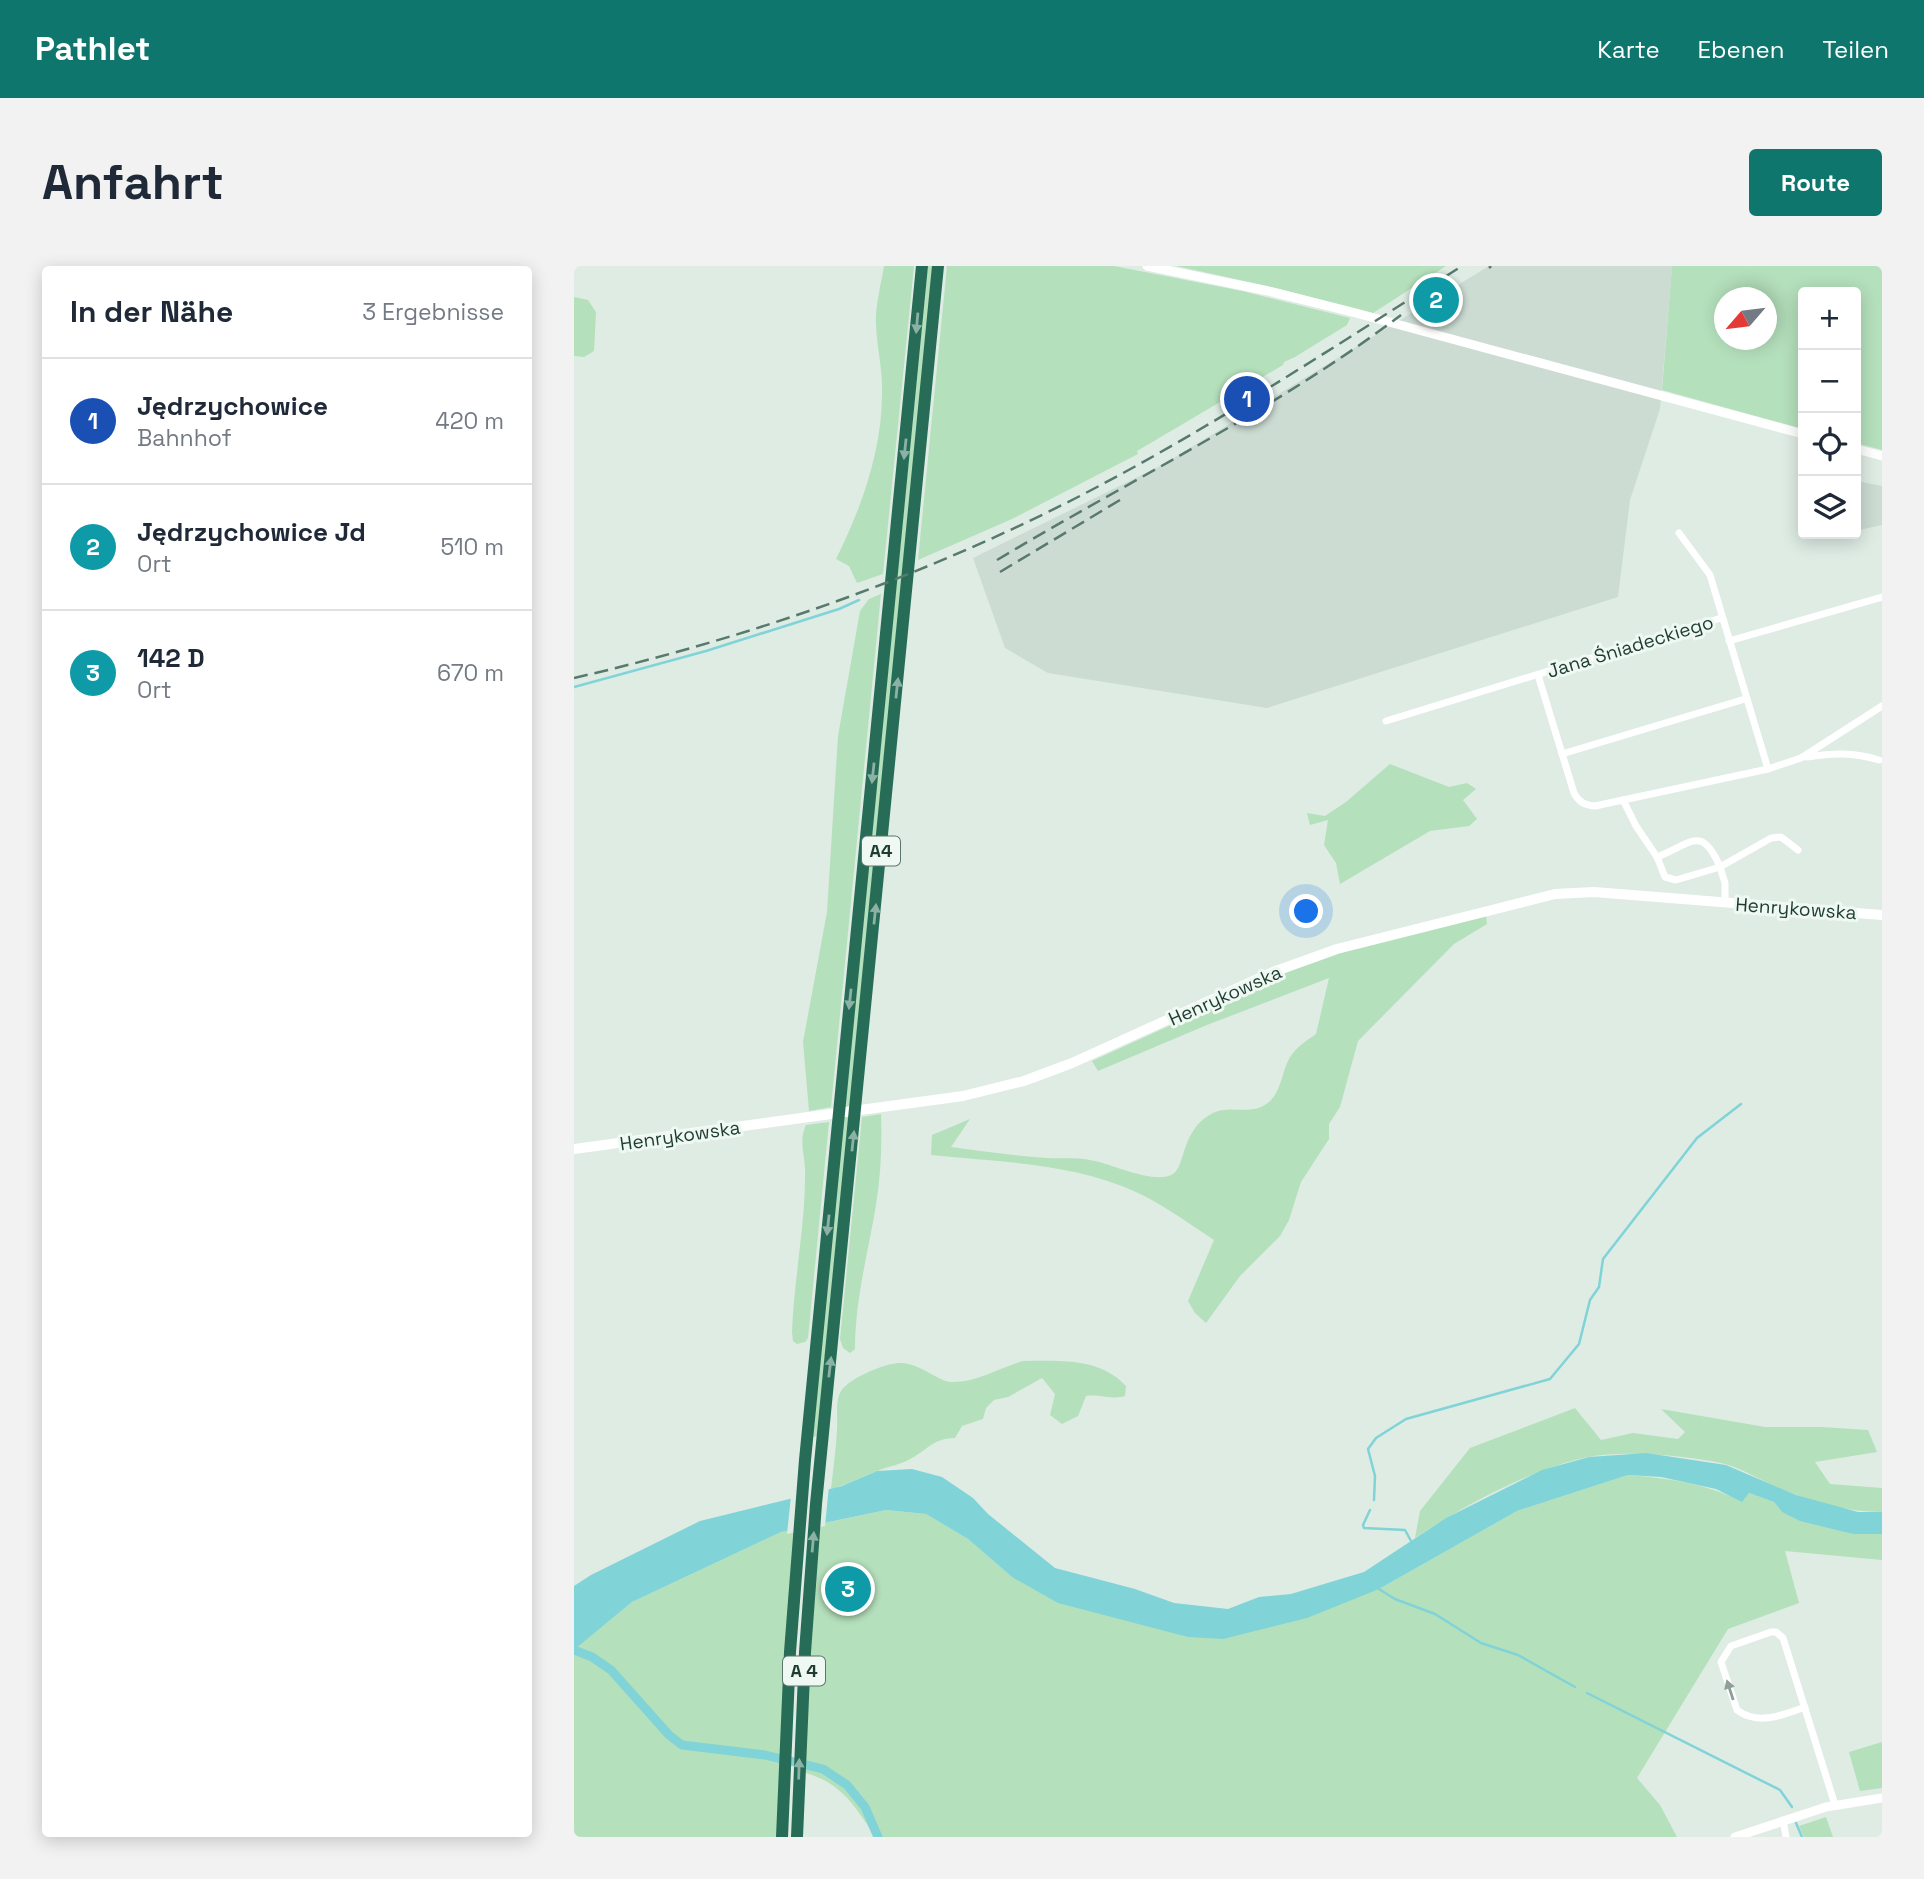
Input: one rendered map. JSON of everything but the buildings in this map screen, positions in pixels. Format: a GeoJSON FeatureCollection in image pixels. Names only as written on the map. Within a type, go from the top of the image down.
{"type":"FeatureCollection","features":[{"type":"Feature","properties":{"kind":"highway","name":"A4"},"geometry":{"type":"LineString","coordinates":[[800,1509],[922,266]]}},
{"type":"Feature","properties":{"kind":"highway","name":"A4"},"geometry":{"type":"LineString","coordinates":[[816,1504],[938,266]]}},
{"type":"Feature","properties":{"kind":"highway","name":"A 4"},"geometry":{"type":"LineString","coordinates":[[797,1837],[805,1653],[816,1504]]}},
{"type":"Feature","properties":{"kind":"highway","name":"A 4"},"geometry":{"type":"LineString","coordinates":[[782,1837],[790,1652],[800,1509]]}},
{"type":"Feature","properties":{"kind":"main road","name":"Henrykowska"},"geometry":{"type":"LineString","coordinates":[[574,1149],[963,1096],[1024,1081],[1072,1063],[1273,972],[1337,949],[1555,894],[1594,892],[1882,915]]}},
{"type":"Feature","properties":{"kind":"street"},"geometry":{"type":"LineString","coordinates":[[1147,266],[1303,300],[1798,433]]}},
{"type":"Feature","properties":{"kind":"street"},"geometry":{"type":"LineString","coordinates":[[1861,450],[1882,456]]}},
{"type":"Feature","properties":{"kind":"street"},"geometry":{"type":"LineString","coordinates":[[1679,533],[1710,575],[1768,769]]}},
{"type":"Feature","properties":{"kind":"street"},"geometry":{"type":"LineString","coordinates":[[1729,641],[1882,597]]}},
{"type":"Feature","properties":{"kind":"street","name":"Jana Śniadeckiego"},"geometry":{"type":"LineString","coordinates":[[1386,720],[1721,618]]}},
{"type":"Feature","properties":{"kind":"street"},"geometry":{"type":"LineString","coordinates":[[1538,675],[1574,793],[1582,803],[1595,806],[1835,752],[1857,753],[1879,760]]}},
{"type":"Feature","properties":{"kind":"street"},"geometry":{"type":"LineString","coordinates":[[1562,754],[1745,699]]}},
{"type":"Feature","properties":{"kind":"street"},"geometry":{"type":"LineString","coordinates":[[1801,758],[1882,706]]}},
{"type":"Feature","properties":{"kind":"street"},"geometry":{"type":"LineString","coordinates":[[1623,800],[1657,857],[1663,873],[1670,879],[1690,877],[1720,866],[1771,838],[1781,837],[1798,850]]}},
{"type":"Feature","properties":{"kind":"street"},"geometry":{"type":"LineString","coordinates":[[1657,857],[1696,839],[1703,840],[1713,851],[1720,866],[1725,883],[1725,902]]}},
{"type":"Feature","properties":{"kind":"street"},"geometry":{"type":"LineString","coordinates":[[1805,1707],[1767,1719],[1742,1714],[1737,1710],[1721,1662],[1735,1644],[1771,1632],[1780,1634],[1805,1707],[1835,1805]]}},
{"type":"Feature","properties":{"kind":"street"},"geometry":{"type":"LineString","coordinates":[[1735,1837],[1835,1805],[1882,1798]]}},
{"type":"Feature","properties":{"kind":"street"},"geometry":{"type":"LineString","coordinates":[[1783,1820],[1786,1837]]}},
{"type":"Feature","properties":{"kind":"shaded area"},"geometry":{"type":"Polygon","coordinates":[[[1489,266],[1672,266],[1660,409],[1630,500],[1618,597],[1267,708],[1048,673],[1005,648],[973,558],[1162,465],[1489,266]]]}},
{"type":"Feature","properties":{"kind":"shaded area"},"geometry":{"type":"Polygon","coordinates":[[[1861,482],[1882,486],[1882,525],[1861,530],[1861,482]]]}},
{"type":"Feature","properties":{"kind":"green space"},"geometry":{"type":"Polygon","coordinates":[[[884,266],[914,266],[883,574],[857,583],[849,566],[836,559],[862,500],[878,437],[882,385],[876,318],[884,266]]]}},
{"type":"Feature","properties":{"kind":"green space"},"geometry":{"type":"Polygon","coordinates":[[[928,266],[933,266],[817,1436],[812,1437],[928,266]]]}},
{"type":"Feature","properties":{"kind":"green space"},"geometry":{"type":"Polygon","coordinates":[[[947,266],[1114,266],[1242,291],[1350,318],[1347,325],[1137,451],[1138,454],[1012,519],[918,560],[947,266]]]}},
{"type":"Feature","properties":{"kind":"green space"},"geometry":{"type":"Polygon","coordinates":[[[1176,266],[1446,266],[1373,313],[1176,266]]]}},
{"type":"Feature","properties":{"kind":"green space"},"geometry":{"type":"Polygon","coordinates":[[[1672,266],[1882,266],[1882,450],[1861,444],[1861,287],[1798,287],[1798,428],[1662,390],[1672,266]]]}},
{"type":"Feature","properties":{"kind":"green space"},"geometry":{"type":"Polygon","coordinates":[[[574,297],[588,300],[596,312],[594,351],[584,357],[574,356],[574,297]]]}},
{"type":"Feature","properties":{"kind":"green space"},"geometry":{"type":"Polygon","coordinates":[[[881,594],[831,1107],[809,1111],[803,1042],[827,912],[838,736],[860,611],[869,599],[881,594]]]}},
{"type":"Feature","properties":{"kind":"green space"},"geometry":{"type":"Polygon","coordinates":[[[1390,764],[1449,787],[1467,783],[1476,789],[1463,800],[1477,819],[1469,826],[1430,831],[1340,884],[1336,863],[1324,845],[1328,820],[1310,825],[1307,813],[1325,816],[1346,802],[1390,764]]]}},
{"type":"Feature","properties":{"kind":"green space"},"geometry":{"type":"Polygon","coordinates":[[[1486,915],[1487,924],[1454,944],[1358,1041],[1340,1107],[1329,1124],[1329,1139],[1301,1182],[1289,1220],[1280,1236],[1240,1276],[1206,1323],[1195,1313],[1188,1301],[1214,1240],[1166,1208],[1112,1182],[1062,1169],[931,1155],[932,1135],[970,1119],[951,1147],[1089,1160],[1146,1176],[1166,1177],[1173,1174],[1195,1128],[1203,1120],[1220,1111],[1255,1109],[1273,1098],[1291,1055],[1316,1034],[1329,978],[1098,1071],[1092,1061],[1301,966],[1339,952],[1486,915]]]}},
{"type":"Feature","properties":{"kind":"green space"},"geometry":{"type":"Polygon","coordinates":[[[881,1114],[878,1194],[860,1295],[855,1349],[850,1353],[843,1348],[840,1339],[862,1117],[881,1114]]]}},
{"type":"Feature","properties":{"kind":"green space"},"geometry":{"type":"Polygon","coordinates":[[[829,1122],[808,1338],[797,1344],[793,1341],[792,1332],[805,1189],[803,1136],[806,1125],[829,1122]]]}},
{"type":"Feature","properties":{"kind":"green space"},"geometry":{"type":"Polygon","coordinates":[[[1023,1361],[1064,1361],[1091,1365],[1104,1370],[1126,1386],[1125,1396],[1086,1396],[1078,1416],[1062,1424],[1050,1415],[1055,1394],[1042,1378],[1008,1397],[994,1400],[986,1408],[983,1419],[962,1426],[955,1438],[936,1442],[904,1462],[831,1489],[838,1402],[840,1393],[850,1382],[867,1372],[895,1363],[916,1366],[940,1379],[960,1382],[1023,1361]]]}},
{"type":"Feature","properties":{"kind":"green space"},"geometry":{"type":"Polygon","coordinates":[[[1575,1408],[1601,1440],[1633,1433],[1678,1439],[1685,1432],[1661,1409],[1765,1427],[1868,1430],[1877,1452],[1815,1462],[1830,1484],[1882,1488],[1882,1512],[1841,1508],[1813,1501],[1725,1464],[1675,1456],[1620,1454],[1588,1457],[1521,1479],[1476,1501],[1415,1538],[1420,1511],[1470,1448],[1575,1408]]]}},
{"type":"Feature","properties":{"kind":"green space"},"geometry":{"type":"Polygon","coordinates":[[[1628,1475],[1686,1483],[1715,1490],[1742,1501],[1749,1493],[1774,1502],[1782,1512],[1853,1534],[1882,1534],[1882,1560],[1785,1551],[1799,1603],[1728,1629],[1637,1778],[1660,1805],[1677,1837],[876,1837],[845,1795],[826,1781],[799,1771],[815,1525],[886,1510],[926,1514],[968,1539],[1012,1577],[1188,1637],[1379,1589],[1517,1511],[1628,1475]]]}},
{"type":"Feature","properties":{"kind":"green space"},"geometry":{"type":"Polygon","coordinates":[[[798,1528],[780,1834],[775,1837],[574,1837],[574,1650],[632,1602],[781,1532],[798,1528]]]}},
{"type":"Feature","properties":{"kind":"green space"},"geometry":{"type":"Polygon","coordinates":[[[1882,1742],[1882,1788],[1860,1791],[1849,1752],[1882,1742]]]}},
{"type":"Feature","properties":{"kind":"green space"},"geometry":{"type":"Polygon","coordinates":[[[1826,1817],[1833,1837],[1804,1837],[1799,1826],[1826,1817]]]}},
{"type":"Feature","properties":{"kind":"water"},"geometry":{"type":"Polygon","coordinates":[[[1646,1453],[1726,1465],[1796,1495],[1858,1512],[1882,1512],[1882,1534],[1853,1534],[1800,1521],[1782,1512],[1774,1502],[1749,1493],[1742,1502],[1716,1489],[1661,1477],[1628,1475],[1517,1511],[1379,1589],[1307,1618],[1223,1639],[1188,1637],[1058,1603],[1012,1577],[968,1539],[926,1514],[886,1510],[781,1532],[632,1602],[574,1650],[574,1586],[591,1575],[700,1521],[842,1486],[877,1471],[912,1469],[942,1477],[973,1498],[988,1514],[1055,1568],[1135,1589],[1174,1603],[1228,1609],[1259,1597],[1291,1594],[1364,1572],[1446,1518],[1542,1470],[1589,1457],[1646,1453]]]}},
{"type":"Feature","properties":{"kind":"pier"},"geometry":{"type":"Polygon","coordinates":[[[829,1486],[825,1526],[787,1534],[791,1496],[829,1486]]]}},
{"type":"Feature","properties":{"kind":"waterway"},"geometry":{"type":"LineString","coordinates":[[574,687],[706,651],[839,609],[859,600]]}},
{"type":"Feature","properties":{"kind":"waterway"},"geometry":{"type":"LineString","coordinates":[[1374,1500],[1375,1476],[1368,1449],[1376,1438],[1406,1419],[1550,1379],[1579,1344],[1590,1300],[1599,1287],[1603,1259],[1697,1138],[1741,1104]]}},
{"type":"Feature","properties":{"kind":"waterway"},"geometry":{"type":"LineString","coordinates":[[1370,1510],[1364,1528],[1405,1530],[1411,1541]]}},
{"type":"Feature","properties":{"kind":"waterway"},"geometry":{"type":"LineString","coordinates":[[1379,1589],[1395,1599],[1435,1614],[1481,1643],[1518,1655],[1575,1687]]}},
{"type":"Feature","properties":{"kind":"waterway"},"geometry":{"type":"LineString","coordinates":[[574,1650],[592,1657],[611,1670],[669,1735],[682,1745],[765,1755],[823,1769],[847,1785],[865,1807],[878,1837]]}},
{"type":"Feature","properties":{"kind":"waterway"},"geometry":{"type":"LineString","coordinates":[[1587,1693],[1780,1790],[1792,1807]]}},
{"type":"Feature","properties":{"kind":"waterway"},"geometry":{"type":"LineString","coordinates":[[1796,1823],[1802,1837]]}},
{"type":"Feature","properties":{"kind":"railway"},"geometry":{"type":"LineString","coordinates":[[574,678],[767,625],[893,580],[1016,527],[1126,472],[1175,444],[1462,266]]}},
{"type":"Feature","properties":{"kind":"railway"},"geometry":{"type":"LineString","coordinates":[[997,560],[1253,413],[1304,382],[1401,315]]}},
{"type":"Feature","properties":{"kind":"railway"},"geometry":{"type":"LineString","coordinates":[[1000,572],[1120,500]]}},
{"type":"Feature","properties":{"kind":"place","name":"Jędrzychowice Jd"},"geometry":{"type":"Point","coordinates":[1436,300]}},
{"type":"Feature","properties":{"kind":"place","name":"Jędrzychowice"},"geometry":{"type":"Point","coordinates":[1247,399]}},
{"type":"Feature","properties":{"kind":"place","name":"142 D"},"geometry":{"type":"Point","coordinates":[848,1589]}}]}
